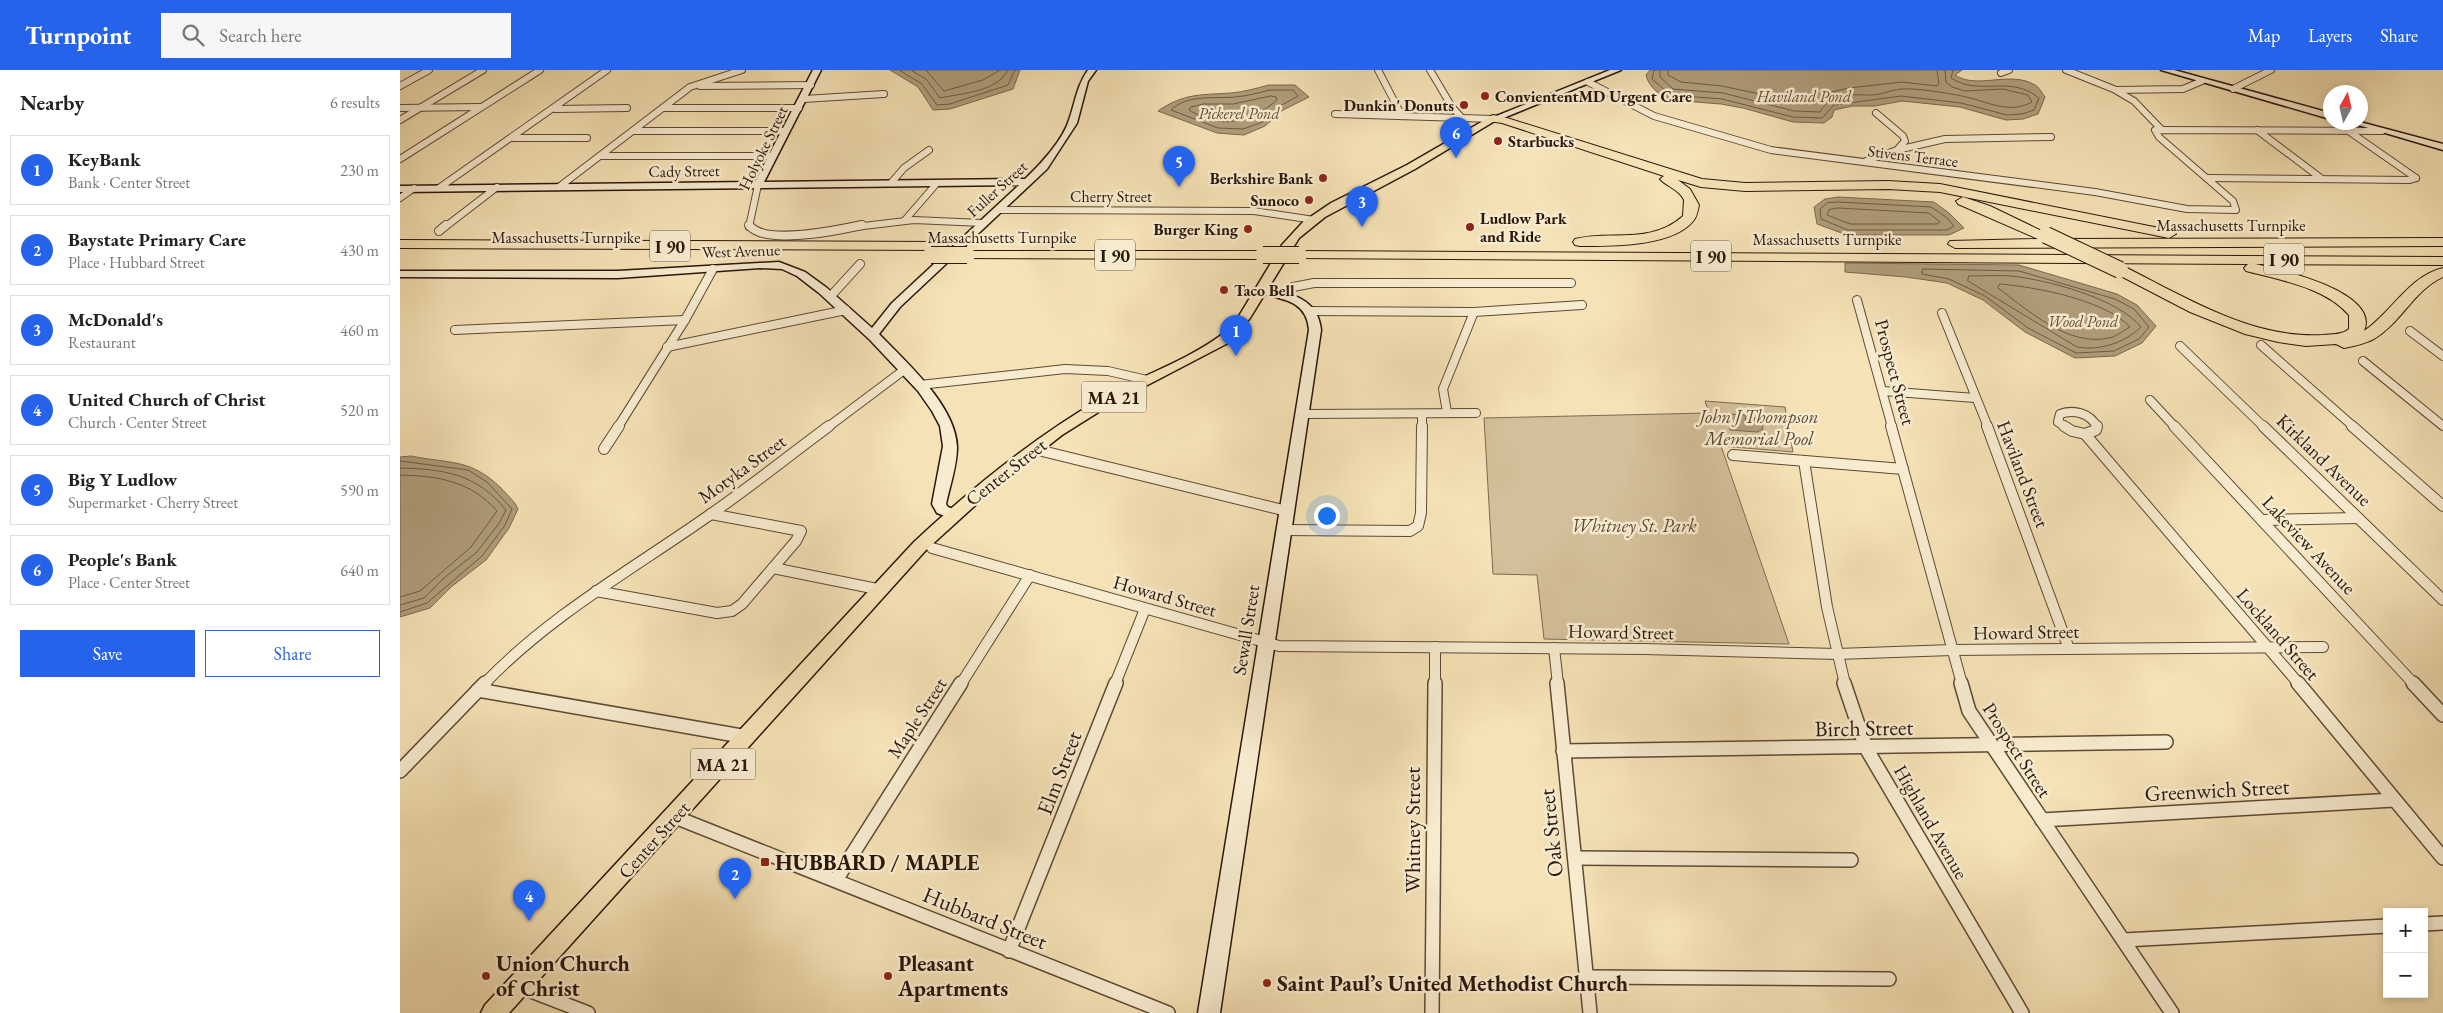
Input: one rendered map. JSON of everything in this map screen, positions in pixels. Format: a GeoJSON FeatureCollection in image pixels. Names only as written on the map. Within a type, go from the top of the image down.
{"type":"FeatureCollection","features":[{"type":"Feature","properties":{"kind":"highway"},"geometry":{"type":"LineString","coordinates":[[1492,119],[1650,172],[1689,183],[1725,189],[1877,188],[1930,192],[1985,209],[2119,267],[2230,323],[2269,336],[2301,341],[2326,341],[2350,337],[2359,323],[2349,307],[2334,296],[2314,286],[2283,275],[2227,264],[2119,267]]}},
{"type":"Feature","properties":{"kind":"highway"},"geometry":{"type":"LineString","coordinates":[[1492,119],[1503,120],[1707,184],[1745,187],[1913,186],[1973,194],[2191,237],[2368,242]]}},
{"type":"Feature","properties":{"kind":"highway"},"geometry":{"type":"LineString","coordinates":[[1426,246],[1614,241],[1660,234],[1682,224],[1689,216],[1692,206],[1688,194],[1683,189],[1650,172]]}},
{"type":"Feature","properties":{"kind":"highway"},"geometry":{"type":"LineString","coordinates":[[1874,185],[1917,187],[1955,195],[1989,206],[2043,235]]}},
{"type":"Feature","properties":{"kind":"highway","name":"Massachusetts Turnpike"},"geometry":{"type":"LineString","coordinates":[[1299,250],[1426,246],[2443,242]]}},
{"type":"Feature","properties":{"kind":"highway","name":"Massachusetts Turnpike"},"geometry":{"type":"LineString","coordinates":[[400,244],[936,250],[1299,250],[2119,267],[2443,261]]}},
{"type":"Feature","properties":{"kind":"highway","name":"Massachusetts Turnpike"},"geometry":{"type":"LineString","coordinates":[[400,256],[936,250]]}},
{"type":"Feature","properties":{"kind":"highway"},"geometry":{"type":"LineString","coordinates":[[2119,267],[2238,328],[2280,341],[2324,345],[2349,343],[2377,331],[2417,288],[2429,278],[2443,272]]}},
{"type":"Feature","properties":{"kind":"main road","name":"Holyoke Street"},"geometry":{"type":"LineString","coordinates":[[758,185],[804,100],[817,70]]}},
{"type":"Feature","properties":{"kind":"main road","name":"Fuller Street"},"geometry":{"type":"LineString","coordinates":[[873,334],[896,304],[982,223],[1029,182],[1051,158],[1073,123],[1084,81],[1092,70]]}},
{"type":"Feature","properties":{"kind":"main road","name":"Center Street"},"geometry":{"type":"LineString","coordinates":[[493,1013],[675,817],[920,546],[953,514],[1001,473],[1080,416],[1225,339],[1241,321],[1285,248],[1314,220],[1346,200],[1413,166],[1468,131],[1492,119],[1617,70]]}},
{"type":"Feature","properties":{"kind":"main road"},"geometry":{"type":"LineString","coordinates":[[2164,70],[2323,114]]}},
{"type":"Feature","properties":{"kind":"main road"},"geometry":{"type":"LineString","coordinates":[[2368,129],[2443,147]]}},
{"type":"Feature","properties":{"kind":"main road","name":"Cady Street"},"geometry":{"type":"LineString","coordinates":[[400,189],[1029,182]]}},
{"type":"Feature","properties":{"kind":"main road","name":"West Avenue"},"geometry":{"type":"LineString","coordinates":[[400,274],[610,274],[777,265],[787,267],[830,297],[873,334],[920,386],[946,425],[951,453],[939,504],[942,510],[953,514]]}},
{"type":"Feature","properties":{"kind":"main road"},"geometry":{"type":"LineString","coordinates":[[1259,290],[1283,294],[1295,299],[1309,311]]}},
{"type":"Feature","properties":{"kind":"main road","name":"Sewall Street"},"geometry":{"type":"LineString","coordinates":[[1209,1013],[1265,643],[1303,414],[1316,322],[1309,311]]}},
{"type":"Feature","properties":{"kind":"street"},"geometry":{"type":"LineString","coordinates":[[400,86],[429,70]]}},
{"type":"Feature","properties":{"kind":"street"},"geometry":{"type":"LineString","coordinates":[[400,120],[483,70]]}},
{"type":"Feature","properties":{"kind":"street"},"geometry":{"type":"LineString","coordinates":[[400,160],[540,70]]}},
{"type":"Feature","properties":{"kind":"street"},"geometry":{"type":"LineString","coordinates":[[439,188],[555,109],[608,70]]}},
{"type":"Feature","properties":{"kind":"street"},"geometry":{"type":"LineString","coordinates":[[559,187],[691,86],[742,70]]}},
{"type":"Feature","properties":{"kind":"street"},"geometry":{"type":"LineString","coordinates":[[1378,70],[1382,81],[1402,116]]}},
{"type":"Feature","properties":{"kind":"street"},"geometry":{"type":"LineString","coordinates":[[1430,70],[1452,107],[1460,116]]}},
{"type":"Feature","properties":{"kind":"street"},"geometry":{"type":"LineString","coordinates":[[2001,73],[2009,70]]}},
{"type":"Feature","properties":{"kind":"street"},"geometry":{"type":"LineString","coordinates":[[2066,70],[2116,90],[2134,101],[2161,130]]}},
{"type":"Feature","properties":{"kind":"street"},"geometry":{"type":"LineString","coordinates":[[2233,90],[2271,70]]}},
{"type":"Feature","properties":{"kind":"street"},"geometry":{"type":"LineString","coordinates":[[2116,90],[2182,89],[2202,81]]}},
{"type":"Feature","properties":{"kind":"street","name":"Stivens Terrace"},"geometry":{"type":"LineString","coordinates":[[1588,82],[1654,116],[1743,143],[1782,152],[2095,192],[2187,209],[2236,210],[2233,201],[2207,178]]}},
{"type":"Feature","properties":{"kind":"street"},"geometry":{"type":"LineString","coordinates":[[691,86],[811,85]]}},
{"type":"Feature","properties":{"kind":"street"},"geometry":{"type":"LineString","coordinates":[[804,100],[884,94]]}},
{"type":"Feature","properties":{"kind":"street"},"geometry":{"type":"LineString","coordinates":[[400,108],[481,107]]}},
{"type":"Feature","properties":{"kind":"street"},"geometry":{"type":"LineString","coordinates":[[555,109],[627,108]]}},
{"type":"Feature","properties":{"kind":"street"},"geometry":{"type":"LineString","coordinates":[[664,108],[799,108]]}},
{"type":"Feature","properties":{"kind":"street"},"geometry":{"type":"LineString","coordinates":[[1876,113],[1903,136],[1905,141],[1897,150]]}},
{"type":"Feature","properties":{"kind":"street"},"geometry":{"type":"LineString","coordinates":[[1335,114],[1460,116],[1492,119]]}},
{"type":"Feature","properties":{"kind":"street"},"geometry":{"type":"LineString","coordinates":[[2323,128],[2154,131],[2207,178],[2410,180],[2416,178],[2355,130]]}},
{"type":"Feature","properties":{"kind":"street"},"geometry":{"type":"LineString","coordinates":[[2258,130],[2322,179]]}},
{"type":"Feature","properties":{"kind":"street"},"geometry":{"type":"LineString","coordinates":[[633,131],[786,131]]}},
{"type":"Feature","properties":{"kind":"street"},"geometry":{"type":"LineString","coordinates":[[1860,163],[1897,150],[1945,139],[2050,137]]}},
{"type":"Feature","properties":{"kind":"street"},"geometry":{"type":"LineString","coordinates":[[513,138],[586,138]]}},
{"type":"Feature","properties":{"kind":"street"},"geometry":{"type":"LineString","coordinates":[[891,183],[904,168],[929,150]]}},
{"type":"Feature","properties":{"kind":"street"},"geometry":{"type":"LineString","coordinates":[[600,156],[773,156]]}},
{"type":"Feature","properties":{"kind":"street"},"geometry":{"type":"LineString","coordinates":[[906,220],[937,183]]}},
{"type":"Feature","properties":{"kind":"street","name":"Holyoke Street"},"geometry":{"type":"LineString","coordinates":[[758,185],[748,227],[767,236],[792,235],[906,220]]}},
{"type":"Feature","properties":{"kind":"street"},"geometry":{"type":"LineString","coordinates":[[400,198],[414,188]]}},
{"type":"Feature","properties":{"kind":"street"},"geometry":{"type":"LineString","coordinates":[[439,231],[497,188]]}},
{"type":"Feature","properties":{"kind":"street","name":"Cherry Street"},"geometry":{"type":"LineString","coordinates":[[998,210],[1248,210],[1276,212],[1314,220]]}},
{"type":"Feature","properties":{"kind":"street"},"geometry":{"type":"LineString","coordinates":[[906,220],[982,223]]}},
{"type":"Feature","properties":{"kind":"street"},"geometry":{"type":"LineString","coordinates":[[830,297],[860,264]]}},
{"type":"Feature","properties":{"kind":"street"},"geometry":{"type":"LineString","coordinates":[[604,449],[685,320],[713,269]]}},
{"type":"Feature","properties":{"kind":"street"},"geometry":{"type":"LineString","coordinates":[[1283,294],[1293,287],[1314,283],[1571,283]]}},
{"type":"Feature","properties":{"kind":"street","name":"Prospect Street"},"geometry":{"type":"LineString","coordinates":[[1857,300],[1969,712],[2172,1013]]}},
{"type":"Feature","properties":{"kind":"street"},"geometry":{"type":"LineString","coordinates":[[1309,311],[1474,312],[1582,305]]}},
{"type":"Feature","properties":{"kind":"street"},"geometry":{"type":"LineString","coordinates":[[667,347],[846,310]]}},
{"type":"Feature","properties":{"kind":"street"},"geometry":{"type":"LineString","coordinates":[[1446,412],[1443,389],[1474,312]]}},
{"type":"Feature","properties":{"kind":"street","name":"Haviland Street"},"geometry":{"type":"LineString","coordinates":[[1942,313],[1953,334],[2069,649]]}},
{"type":"Feature","properties":{"kind":"street"},"geometry":{"type":"LineString","coordinates":[[455,330],[685,320]]}},
{"type":"Feature","properties":{"kind":"street"},"geometry":{"type":"LineString","coordinates":[[2410,331],[2443,356]]}},
{"type":"Feature","properties":{"kind":"street"},"geometry":{"type":"LineString","coordinates":[[2261,345],[2443,506]]}},
{"type":"Feature","properties":{"kind":"street","name":"Kirkland Avenue"},"geometry":{"type":"LineString","coordinates":[[2180,346],[2443,600]]}},
{"type":"Feature","properties":{"kind":"street"},"geometry":{"type":"LineString","coordinates":[[2363,361],[2443,426]]}},
{"type":"Feature","properties":{"kind":"street"},"geometry":{"type":"LineString","coordinates":[[920,386],[1082,369],[1108,371],[1147,380]]}},
{"type":"Feature","properties":{"kind":"street","name":"Motyka Street"},"geometry":{"type":"LineString","coordinates":[[400,771],[478,690],[530,640],[596,591],[711,514],[904,370]]}},
{"type":"Feature","properties":{"kind":"street"},"geometry":{"type":"LineString","coordinates":[[1883,391],[1976,398]]}},
{"type":"Feature","properties":{"kind":"street","name":"Lakeview Avenue"},"geometry":{"type":"LineString","coordinates":[[2150,400],[2443,715]]}},
{"type":"Feature","properties":{"kind":"street"},"geometry":{"type":"LineString","coordinates":[[1303,414],[1476,413]]}},
{"type":"Feature","properties":{"kind":"street"},"geometry":{"type":"LineString","coordinates":[[1283,530],[1410,531],[1418,526],[1421,513],[1422,414]]}},
{"type":"Feature","properties":{"kind":"street","name":"Lockland Street"},"geometry":{"type":"LineString","coordinates":[[2085,434],[2214,587],[2268,647],[2443,858]]}},
{"type":"Feature","properties":{"kind":"street"},"geometry":{"type":"LineString","coordinates":[[1034,449],[1287,511]]}},
{"type":"Feature","properties":{"kind":"street"},"geometry":{"type":"LineString","coordinates":[[1733,455],[1903,469]]}},
{"type":"Feature","properties":{"kind":"street","name":"Highland Avenue"},"geometry":{"type":"LineString","coordinates":[[1804,461],[1837,654],[1851,711],[1866,748],[2022,1013]]}},
{"type":"Feature","properties":{"kind":"street"},"geometry":{"type":"LineString","coordinates":[[596,591],[717,612],[732,611],[742,604],[801,531],[799,529],[711,514]]}},
{"type":"Feature","properties":{"kind":"street"},"geometry":{"type":"LineString","coordinates":[[2262,520],[2358,518]]}},
{"type":"Feature","properties":{"kind":"street","name":"Howard Street"},"geometry":{"type":"LineString","coordinates":[[932,548],[1279,646],[1554,648],[1837,654],[1952,650],[2323,647]]}},
{"type":"Feature","properties":{"kind":"street"},"geometry":{"type":"LineString","coordinates":[[773,568],[882,590]]}},
{"type":"Feature","properties":{"kind":"street","name":"Maple Street"},"geometry":{"type":"LineString","coordinates":[[836,880],[1030,575]]}},
{"type":"Feature","properties":{"kind":"street","name":"Elm Street"},"geometry":{"type":"LineString","coordinates":[[1009,951],[1146,609]]}},
{"type":"Feature","properties":{"kind":"street","name":"Whitney Street"},"geometry":{"type":"LineString","coordinates":[[1432,1013],[1434,647]]}},
{"type":"Feature","properties":{"kind":"street","name":"Oak Street"},"geometry":{"type":"LineString","coordinates":[[1554,648],[1590,1013]]}},
{"type":"Feature","properties":{"kind":"street"},"geometry":{"type":"LineString","coordinates":[[478,690],[747,737]]}},
{"type":"Feature","properties":{"kind":"street","name":"Birch Street"},"geometry":{"type":"LineString","coordinates":[[1563,751],[1866,748],[2166,742]]}},
{"type":"Feature","properties":{"kind":"street","name":"Greenwich Street"},"geometry":{"type":"LineString","coordinates":[[2042,820],[2394,800]]}},
{"type":"Feature","properties":{"kind":"street","name":"Hubbard Street"},"geometry":{"type":"LineString","coordinates":[[675,817],[1168,1013]]}},
{"type":"Feature","properties":{"kind":"street"},"geometry":{"type":"LineString","coordinates":[[1576,858],[1851,860]]}},
{"type":"Feature","properties":{"kind":"street"},"geometry":{"type":"LineString","coordinates":[[2428,924],[2443,923]]}},
{"type":"Feature","properties":{"kind":"street"},"geometry":{"type":"LineString","coordinates":[[2124,940],[2383,926]]}},
{"type":"Feature","properties":{"kind":"street"},"geometry":{"type":"LineString","coordinates":[[1587,977],[1685,976],[1889,979]]}},
{"type":"Feature","properties":{"kind":"street"},"geometry":{"type":"LineString","coordinates":[[518,986],[588,1013]]}},
{"type":"Feature","properties":{"kind":"green space","name":"Whitney St. Park"},"geometry":{"type":"Polygon","coordinates":[[[1705,401],[1785,407],[1793,452],[1721,446],[1789,644],[1544,639],[1537,575],[1493,574],[1484,418],[1709,413],[1705,401]]]}},
{"type":"Feature","properties":{"kind":"water"},"geometry":{"type":"Polygon","coordinates":[[[890,70],[1020,70],[1013,89],[950,109],[933,110],[918,87],[890,70]]]}},
{"type":"Feature","properties":{"kind":"water","name":"Haviland Pond"},"geometry":{"type":"Polygon","coordinates":[[[1650,70],[1962,70],[1955,75],[1973,81],[2015,79],[2025,81],[2036,86],[2045,97],[2038,114],[2023,119],[2006,120],[1960,107],[1902,101],[1875,106],[1852,106],[1834,110],[1832,117],[1824,123],[1793,122],[1721,104],[1670,100],[1662,96],[1649,83],[1646,75],[1650,70]]]}},
{"type":"Feature","properties":{"kind":"water","name":"Pickerel Pond"},"geometry":{"type":"Polygon","coordinates":[[[1269,85],[1295,85],[1309,97],[1283,110],[1265,126],[1244,135],[1217,133],[1158,111],[1176,101],[1193,96],[1241,92],[1269,85]]]}},
{"type":"Feature","properties":{"kind":"water"},"geometry":{"type":"Polygon","coordinates":[[[1838,197],[1934,202],[1949,213],[1964,228],[1949,235],[1847,235],[1817,224],[1814,207],[1825,199],[1838,197]]]}},
{"type":"Feature","properties":{"kind":"water","name":"Wood Pond"},"geometry":{"type":"Polygon","coordinates":[[[1845,263],[2019,265],[2117,294],[2137,305],[2156,326],[2142,343],[2115,356],[2075,358],[2025,332],[1983,300],[1947,283],[1906,277],[1845,272],[1845,263]]]}},
{"type":"Feature","properties":{"kind":"water"},"geometry":{"type":"Polygon","coordinates":[[[1729,414],[1745,415],[1746,423],[1754,424],[1754,418],[1761,419],[1763,429],[1757,432],[1730,430],[1729,414]]]}},
{"type":"Feature","properties":{"kind":"water"},"geometry":{"type":"Polygon","coordinates":[[[411,456],[459,464],[479,471],[501,488],[518,509],[509,528],[486,560],[451,587],[430,608],[400,617],[400,457],[411,456]]]}},
{"type":"Feature","properties":{"kind":"place","name":"ConviententMD Urgent Care"},"geometry":{"type":"Point","coordinates":[1485,96]}},
{"type":"Feature","properties":{"kind":"place","name":"Dunkin' Donuts"},"geometry":{"type":"Point","coordinates":[1464,105]}},
{"type":"Feature","properties":{"kind":"place","name":"Starbucks"},"geometry":{"type":"Point","coordinates":[1498,141]}},
{"type":"Feature","properties":{"kind":"place","name":"People's Bank"},"geometry":{"type":"Point","coordinates":[1456,158]}},
{"type":"Feature","properties":{"kind":"place","name":"Berkshire Bank"},"geometry":{"type":"Point","coordinates":[1323,178]}},
{"type":"Feature","properties":{"kind":"place","name":"Big Y Ludlow"},"geometry":{"type":"Point","coordinates":[1179,187]}},
{"type":"Feature","properties":{"kind":"place","name":"Sunoco"},"geometry":{"type":"Point","coordinates":[1309,200]}},
{"type":"Feature","properties":{"kind":"place","name":"McDonald's"},"geometry":{"type":"Point","coordinates":[1362,227]}},
{"type":"Feature","properties":{"kind":"place","name":"Ludlow Park and Ride"},"geometry":{"type":"Point","coordinates":[1470,227]}},
{"type":"Feature","properties":{"kind":"place","name":"Burger King"},"geometry":{"type":"Point","coordinates":[1248,229]}},
{"type":"Feature","properties":{"kind":"place","name":"Taco Bell"},"geometry":{"type":"Point","coordinates":[1224,290]}},
{"type":"Feature","properties":{"kind":"place","name":"KeyBank"},"geometry":{"type":"Point","coordinates":[1236,356]}},
{"type":"Feature","properties":{"kind":"place","name":"HUBBARD / MAPLE"},"geometry":{"type":"Point","coordinates":[765,862]}},
{"type":"Feature","properties":{"kind":"place","name":"Baystate Primary Care"},"geometry":{"type":"Point","coordinates":[735,899]}},
{"type":"Feature","properties":{"kind":"place","name":"United Church of Christ"},"geometry":{"type":"Point","coordinates":[529,921]}},
{"type":"Feature","properties":{"kind":"place","name":"Union Church of Christ"},"geometry":{"type":"Point","coordinates":[486,976]}},
{"type":"Feature","properties":{"kind":"place","name":"Pleasant Apartments"},"geometry":{"type":"Point","coordinates":[888,976]}},
{"type":"Feature","properties":{"kind":"place","name":"Saint Paul’s United Methodist Church"},"geometry":{"type":"Point","coordinates":[1267,983]}},
{"type":"Feature","properties":{"kind":"park label","name":"John J Thompson Memorial Pool"},"geometry":{"type":"Point","coordinates":[1759,427]}}]}
